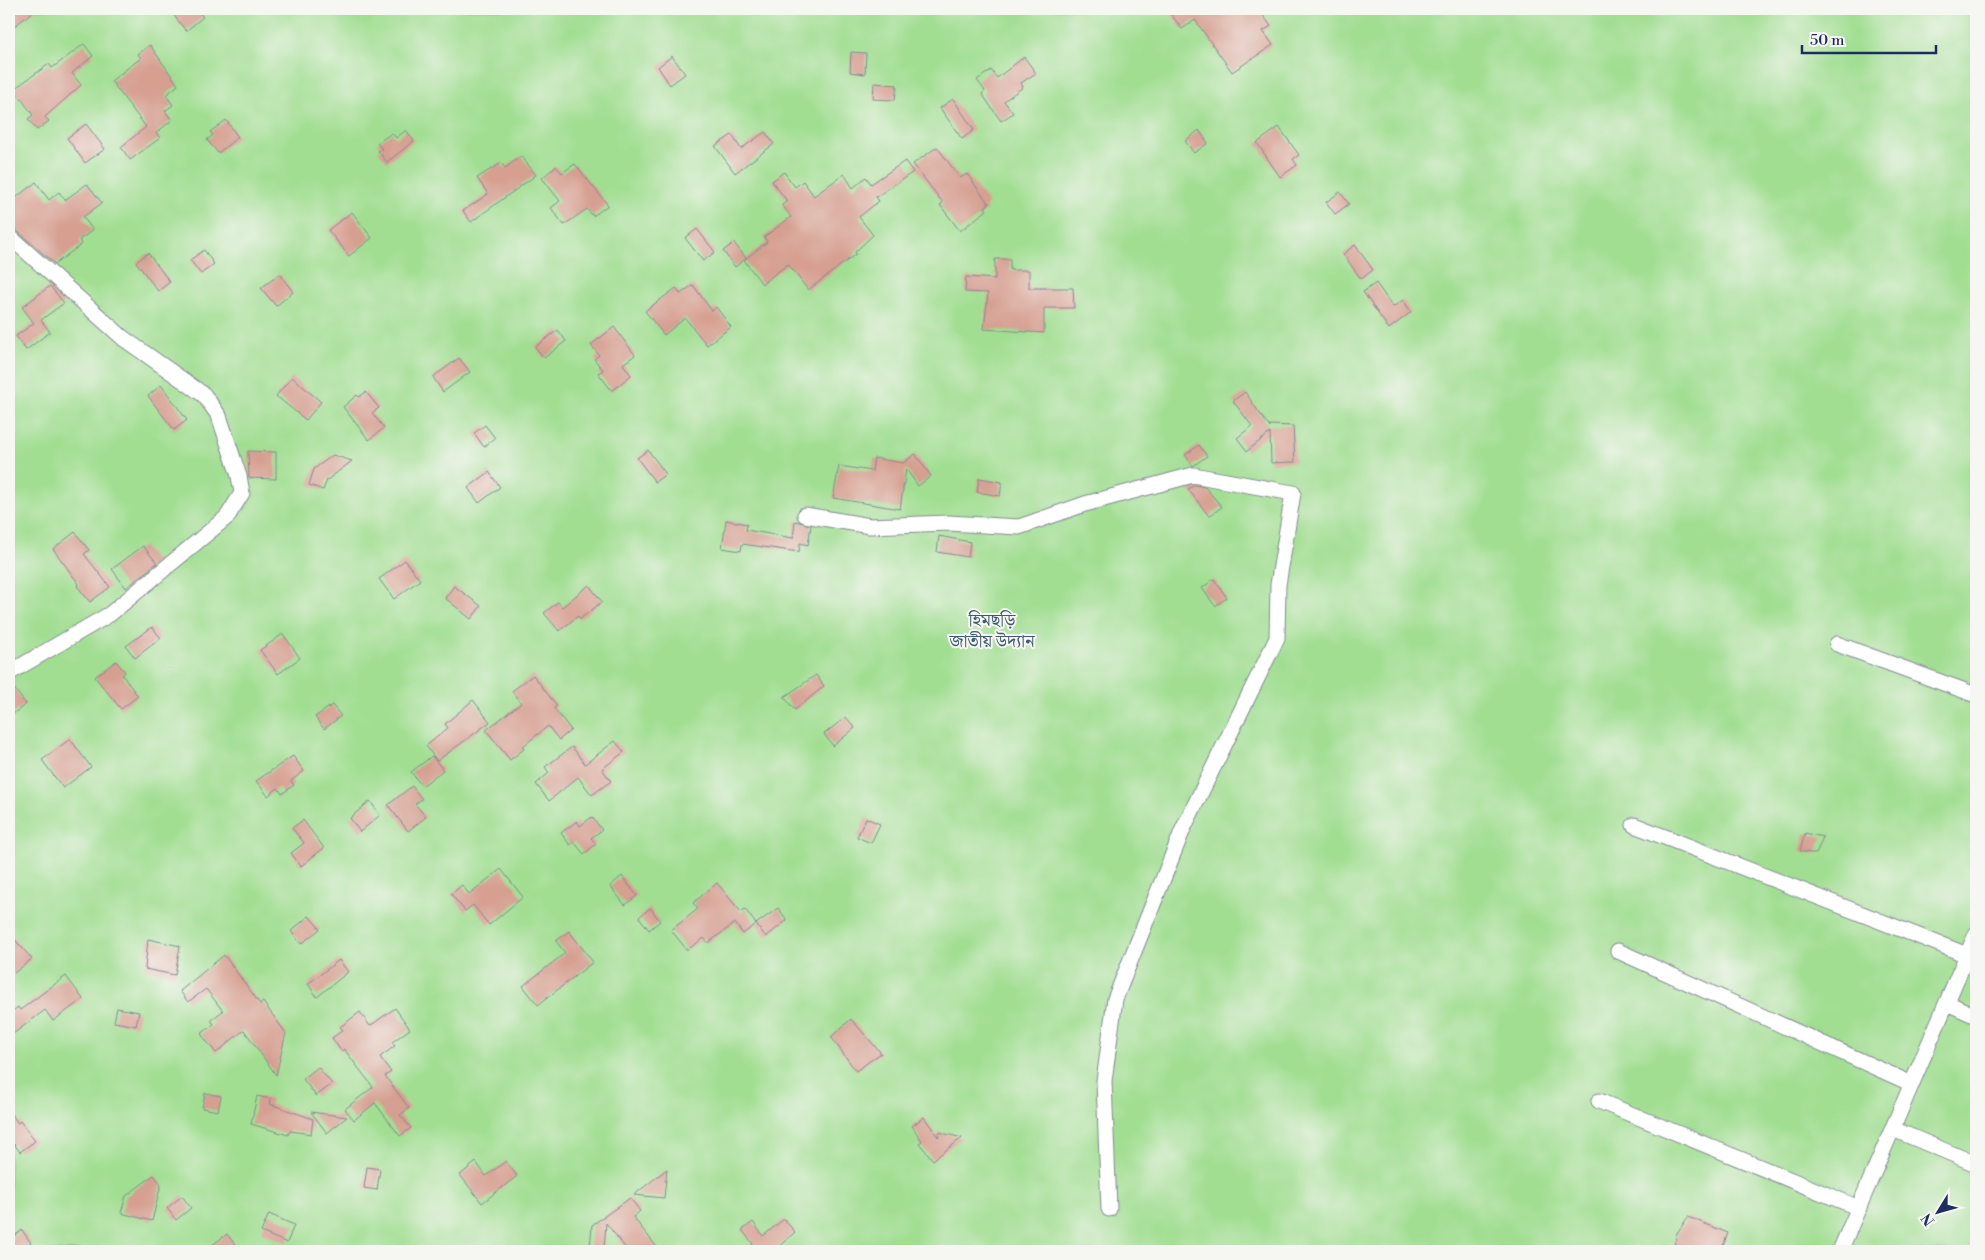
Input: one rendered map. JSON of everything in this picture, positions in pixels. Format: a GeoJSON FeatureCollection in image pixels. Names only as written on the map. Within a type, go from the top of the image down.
{"type":"FeatureCollection","features":[{"type":"Feature","properties":{"kind":"street"},"geometry":{"type":"LineString","coordinates":[[9,236],[123,338],[204,395],[219,416],[239,476],[242,493],[226,517],[110,614],[76,636],[9,672]]}},
{"type":"Feature","properties":{"kind":"street"},"geometry":{"type":"LineString","coordinates":[[805,515],[870,526],[948,523],[1019,527],[1085,504],[1193,475],[1293,493],[1278,585],[1277,638],[1183,829],[1115,999],[1104,1081],[1109,1209]]}},
{"type":"Feature","properties":{"kind":"street"},"geometry":{"type":"LineString","coordinates":[[1837,644],[1976,695]]}},
{"type":"Feature","properties":{"kind":"street"},"geometry":{"type":"LineString","coordinates":[[1634,824],[1967,955]]}},
{"type":"Feature","properties":{"kind":"street"},"geometry":{"type":"LineString","coordinates":[[1840,1251],[1976,934]]}},
{"type":"Feature","properties":{"kind":"street"},"geometry":{"type":"LineString","coordinates":[[1618,951],[1912,1084]]}},
{"type":"Feature","properties":{"kind":"street"},"geometry":{"type":"LineString","coordinates":[[1947,1003],[1976,1016]]}},
{"type":"Feature","properties":{"kind":"street"},"geometry":{"type":"LineString","coordinates":[[1599,1101],[1859,1208]]}},
{"type":"Feature","properties":{"kind":"street"},"geometry":{"type":"LineString","coordinates":[[1893,1129],[1976,1164]]}},
{"type":"Feature","properties":{"kind":"green space","name":"হিমছড়ি জাতীয় উদ্যান"},"geometry":{"type":"Polygon","coordinates":[[[9,9],[1976,9],[1976,1251],[9,1251],[9,9]]]}},
{"type":"Feature","properties":{"kind":"building"},"geometry":{"type":"Polygon","coordinates":[[[9,9],[37,9],[9,30],[9,9]]]}},
{"type":"Feature","properties":{"kind":"building"},"geometry":{"type":"Polygon","coordinates":[[[169,9],[196,9],[203,17],[186,31],[169,9]]]}},
{"type":"Feature","properties":{"kind":"building"},"geometry":{"type":"Polygon","coordinates":[[[1167,9],[1258,9],[1271,26],[1263,31],[1273,45],[1232,72],[1195,20],[1182,29],[1167,9]]]}},
{"type":"Feature","properties":{"kind":"building"},"geometry":{"type":"Polygon","coordinates":[[[84,44],[93,56],[72,73],[81,85],[45,117],[49,121],[37,130],[28,119],[33,115],[14,89],[49,64],[52,68],[84,44]]]}},
{"type":"Feature","properties":{"kind":"building"},"geometry":{"type":"Polygon","coordinates":[[[150,45],[178,85],[166,95],[173,105],[165,111],[172,120],[156,133],[160,138],[130,160],[121,147],[146,127],[111,81],[141,58],[138,54],[150,45]]]}},
{"type":"Feature","properties":{"kind":"building"},"geometry":{"type":"Polygon","coordinates":[[[851,52],[866,53],[865,74],[850,72],[851,52]]]}},
{"type":"Feature","properties":{"kind":"building"},"geometry":{"type":"Polygon","coordinates":[[[672,56],[685,74],[670,85],[658,67],[672,56]]]}},
{"type":"Feature","properties":{"kind":"building"},"geometry":{"type":"Polygon","coordinates":[[[1024,57],[1036,73],[1021,83],[1023,87],[1004,101],[1013,113],[1001,121],[982,94],[985,91],[977,80],[991,70],[997,78],[1024,57]]]}},
{"type":"Feature","properties":{"kind":"building"},"geometry":{"type":"Polygon","coordinates":[[[874,83],[897,85],[895,100],[873,99],[874,83]]]}},
{"type":"Feature","properties":{"kind":"building"},"geometry":{"type":"Polygon","coordinates":[[[953,99],[974,130],[962,139],[940,108],[953,99]]]}},
{"type":"Feature","properties":{"kind":"building"},"geometry":{"type":"Polygon","coordinates":[[[226,120],[238,137],[218,153],[207,140],[213,135],[210,132],[226,120]]]}},
{"type":"Feature","properties":{"kind":"building"},"geometry":{"type":"Polygon","coordinates":[[[86,124],[105,149],[85,163],[67,138],[86,124]]]}},
{"type":"Feature","properties":{"kind":"building"},"geometry":{"type":"Polygon","coordinates":[[[1279,127],[1299,155],[1293,159],[1297,165],[1280,177],[1257,143],[1279,127]]]}},
{"type":"Feature","properties":{"kind":"building"},"geometry":{"type":"Polygon","coordinates":[[[406,130],[414,141],[387,162],[378,151],[382,149],[377,143],[392,133],[396,138],[406,130]]]}},
{"type":"Feature","properties":{"kind":"building"},"geometry":{"type":"Polygon","coordinates":[[[1199,130],[1208,143],[1194,153],[1185,141],[1199,130]]]}},
{"type":"Feature","properties":{"kind":"building"},"geometry":{"type":"Polygon","coordinates":[[[765,132],[774,144],[735,173],[715,146],[732,135],[741,149],[765,132]]]}},
{"type":"Feature","properties":{"kind":"building"},"geometry":{"type":"Polygon","coordinates":[[[937,147],[960,178],[967,174],[989,204],[985,207],[987,210],[960,231],[940,205],[943,203],[913,164],[937,147]]]}},
{"type":"Feature","properties":{"kind":"building"},"geometry":{"type":"Polygon","coordinates":[[[521,156],[536,175],[471,222],[463,211],[488,194],[477,178],[501,163],[505,168],[521,156]]]}},
{"type":"Feature","properties":{"kind":"building"},"geometry":{"type":"Polygon","coordinates":[[[905,161],[913,172],[876,197],[879,201],[859,217],[873,235],[855,252],[856,254],[808,290],[788,264],[762,284],[744,260],[767,242],[764,237],[791,217],[782,205],[787,201],[772,181],[784,172],[795,187],[803,181],[814,196],[844,174],[853,188],[866,177],[871,184],[905,161]]]}},
{"type":"Feature","properties":{"kind":"building"},"geometry":{"type":"Polygon","coordinates":[[[575,164],[608,205],[593,216],[587,209],[564,225],[551,208],[560,201],[542,178],[556,166],[562,173],[575,164]]]}},
{"type":"Feature","properties":{"kind":"building"},"geometry":{"type":"Polygon","coordinates":[[[36,182],[49,200],[59,192],[65,200],[87,184],[102,203],[83,217],[93,230],[79,240],[82,244],[55,264],[15,229],[9,227],[9,203],[36,182]]]}},
{"type":"Feature","properties":{"kind":"building"},"geometry":{"type":"Polygon","coordinates":[[[1340,192],[1349,204],[1335,214],[1326,202],[1340,192]]]}},
{"type":"Feature","properties":{"kind":"building"},"geometry":{"type":"Polygon","coordinates":[[[352,212],[372,238],[349,256],[328,230],[352,212]]]}},
{"type":"Feature","properties":{"kind":"building"},"geometry":{"type":"Polygon","coordinates":[[[697,229],[715,252],[703,261],[685,238],[697,229]]]}},
{"type":"Feature","properties":{"kind":"building"},"geometry":{"type":"Polygon","coordinates":[[[734,243],[746,258],[735,267],[723,251],[734,243]]]}},
{"type":"Feature","properties":{"kind":"building"},"geometry":{"type":"Polygon","coordinates":[[[1355,245],[1373,270],[1361,279],[1343,254],[1355,245]]]}},
{"type":"Feature","properties":{"kind":"building"},"geometry":{"type":"Polygon","coordinates":[[[204,250],[214,264],[201,274],[190,260],[204,250]]]}},
{"type":"Feature","properties":{"kind":"building"},"geometry":{"type":"Polygon","coordinates":[[[148,253],[170,282],[158,291],[136,262],[148,253]]]}},
{"type":"Feature","properties":{"kind":"building"},"geometry":{"type":"Polygon","coordinates":[[[995,259],[1010,259],[1010,270],[1029,270],[1029,288],[1073,288],[1074,308],[1044,308],[1044,333],[984,329],[988,293],[965,292],[966,277],[995,279],[995,259]]]}},
{"type":"Feature","properties":{"kind":"building"},"geometry":{"type":"Polygon","coordinates":[[[280,274],[293,292],[276,306],[261,288],[280,274]]]}},
{"type":"Feature","properties":{"kind":"building"},"geometry":{"type":"Polygon","coordinates":[[[1376,283],[1393,307],[1403,300],[1411,312],[1389,329],[1363,292],[1376,283]]]}},
{"type":"Feature","properties":{"kind":"building"},"geometry":{"type":"Polygon","coordinates":[[[693,285],[712,311],[716,307],[731,327],[707,345],[685,318],[664,335],[645,311],[676,288],[680,294],[693,285]]]}},
{"type":"Feature","properties":{"kind":"building"},"geometry":{"type":"Polygon","coordinates":[[[50,286],[64,303],[41,320],[50,332],[26,350],[16,336],[34,323],[22,307],[50,286]]]}},
{"type":"Feature","properties":{"kind":"building"},"geometry":{"type":"Polygon","coordinates":[[[614,327],[635,355],[623,364],[631,375],[612,391],[598,373],[603,370],[594,359],[599,355],[591,345],[614,327]]]}},
{"type":"Feature","properties":{"kind":"building"},"geometry":{"type":"Polygon","coordinates":[[[558,330],[566,341],[544,358],[535,347],[558,330]]]}},
{"type":"Feature","properties":{"kind":"building"},"geometry":{"type":"Polygon","coordinates":[[[459,358],[470,372],[443,392],[433,377],[459,358]]]}},
{"type":"Feature","properties":{"kind":"building"},"geometry":{"type":"Polygon","coordinates":[[[292,377],[321,402],[306,420],[276,396],[292,377]]]}},
{"type":"Feature","properties":{"kind":"building"},"geometry":{"type":"Polygon","coordinates":[[[161,385],[187,420],[174,430],[148,396],[161,385]]]}},
{"type":"Feature","properties":{"kind":"building"},"geometry":{"type":"Polygon","coordinates":[[[366,392],[379,408],[372,413],[384,428],[369,440],[343,407],[357,395],[359,397],[366,392]]]}},
{"type":"Feature","properties":{"kind":"building"},"geometry":{"type":"Polygon","coordinates":[[[1245,392],[1270,428],[1270,425],[1293,426],[1295,462],[1271,463],[1270,433],[1247,451],[1237,438],[1252,426],[1233,401],[1245,392]]]}},
{"type":"Feature","properties":{"kind":"building"},"geometry":{"type":"Polygon","coordinates":[[[485,425],[495,438],[484,447],[474,433],[485,425]]]}},
{"type":"Feature","properties":{"kind":"building"},"geometry":{"type":"Polygon","coordinates":[[[1199,445],[1207,456],[1193,466],[1185,455],[1199,445]]]}},
{"type":"Feature","properties":{"kind":"building"},"geometry":{"type":"Polygon","coordinates":[[[648,450],[666,474],[655,482],[637,458],[648,450]]]}},
{"type":"Feature","properties":{"kind":"building"},"geometry":{"type":"Polygon","coordinates":[[[248,451],[276,452],[276,479],[249,478],[248,451]]]}},
{"type":"Feature","properties":{"kind":"building"},"geometry":{"type":"Polygon","coordinates":[[[915,454],[931,476],[918,486],[906,469],[900,509],[833,498],[839,466],[872,471],[874,458],[903,463],[915,454]]]}},
{"type":"Feature","properties":{"kind":"building"},"geometry":{"type":"Polygon","coordinates":[[[333,455],[352,461],[327,480],[323,490],[309,485],[314,469],[333,455]]]}},
{"type":"Feature","properties":{"kind":"building"},"geometry":{"type":"Polygon","coordinates":[[[489,472],[500,487],[479,503],[468,488],[489,472]]]}},
{"type":"Feature","properties":{"kind":"building"},"geometry":{"type":"Polygon","coordinates":[[[979,478],[1002,482],[1000,496],[977,492],[979,478]]]}},
{"type":"Feature","properties":{"kind":"building"},"geometry":{"type":"Polygon","coordinates":[[[1195,485],[1205,487],[1222,507],[1209,516],[1188,489],[1195,485]]]}},
{"type":"Feature","properties":{"kind":"building"},"geometry":{"type":"Polygon","coordinates":[[[726,520],[747,524],[746,530],[793,538],[795,521],[811,525],[808,545],[800,543],[799,552],[742,544],[741,551],[722,548],[726,520]]]}},
{"type":"Feature","properties":{"kind":"building"},"geometry":{"type":"Polygon","coordinates":[[[75,532],[89,550],[84,554],[110,587],[90,602],[77,586],[79,584],[53,549],[75,532]]]}},
{"type":"Feature","properties":{"kind":"building"},"geometry":{"type":"Polygon","coordinates":[[[939,536],[970,542],[968,557],[937,552],[939,536]]]}},
{"type":"Feature","properties":{"kind":"building"},"geometry":{"type":"Polygon","coordinates":[[[143,546],[157,563],[126,588],[112,569],[143,546]]]}},
{"type":"Feature","properties":{"kind":"building"},"geometry":{"type":"Polygon","coordinates":[[[405,560],[420,580],[394,599],[379,579],[405,560]]]}},
{"type":"Feature","properties":{"kind":"building"},"geometry":{"type":"Polygon","coordinates":[[[1214,579],[1227,598],[1215,606],[1202,588],[1214,579]]]}},
{"type":"Feature","properties":{"kind":"building"},"geometry":{"type":"Polygon","coordinates":[[[589,585],[602,602],[580,619],[578,616],[559,631],[544,613],[558,602],[562,607],[589,585]]]}},
{"type":"Feature","properties":{"kind":"building"},"geometry":{"type":"Polygon","coordinates":[[[454,586],[481,606],[471,619],[445,598],[454,586]]]}},
{"type":"Feature","properties":{"kind":"building"},"geometry":{"type":"Polygon","coordinates":[[[152,627],[161,638],[135,658],[126,646],[152,627]]]}},
{"type":"Feature","properties":{"kind":"building"},"geometry":{"type":"Polygon","coordinates":[[[283,634],[300,658],[278,674],[260,650],[283,634]]]}},
{"type":"Feature","properties":{"kind":"building"},"geometry":{"type":"Polygon","coordinates":[[[116,661],[125,672],[122,675],[138,696],[121,709],[95,677],[116,661]]]}},
{"type":"Feature","properties":{"kind":"building"},"geometry":{"type":"Polygon","coordinates":[[[533,675],[557,706],[554,708],[571,730],[559,740],[548,726],[522,747],[524,749],[510,760],[486,730],[521,703],[512,691],[533,675]]]}},
{"type":"Feature","properties":{"kind":"building"},"geometry":{"type":"Polygon","coordinates":[[[816,675],[824,686],[795,710],[784,697],[816,675]]]}},
{"type":"Feature","properties":{"kind":"building"},"geometry":{"type":"Polygon","coordinates":[[[9,682],[26,704],[9,717],[9,682]]]}},
{"type":"Feature","properties":{"kind":"building"},"geometry":{"type":"Polygon","coordinates":[[[473,700],[490,722],[437,761],[426,746],[448,728],[445,724],[473,700]]]}},
{"type":"Feature","properties":{"kind":"building"},"geometry":{"type":"Polygon","coordinates":[[[332,705],[341,716],[324,729],[315,717],[332,705]]]}},
{"type":"Feature","properties":{"kind":"building"},"geometry":{"type":"Polygon","coordinates":[[[846,717],[855,728],[833,746],[824,734],[846,717]]]}},
{"type":"Feature","properties":{"kind":"building"},"geometry":{"type":"Polygon","coordinates":[[[70,739],[91,767],[63,788],[42,760],[70,739]]]}},
{"type":"Feature","properties":{"kind":"building"},"geometry":{"type":"Polygon","coordinates":[[[615,741],[624,752],[602,769],[611,781],[592,795],[578,777],[549,801],[536,784],[549,773],[545,767],[572,747],[585,764],[615,741]]]}},
{"type":"Feature","properties":{"kind":"building"},"geometry":{"type":"Polygon","coordinates":[[[293,756],[304,771],[291,781],[294,785],[282,794],[278,788],[268,796],[256,781],[293,756]]]}},
{"type":"Feature","properties":{"kind":"building"},"geometry":{"type":"Polygon","coordinates":[[[432,756],[443,770],[422,786],[411,772],[432,756]]]}},
{"type":"Feature","properties":{"kind":"building"},"geometry":{"type":"Polygon","coordinates":[[[412,786],[422,799],[415,804],[426,817],[408,831],[388,805],[412,786]]]}},
{"type":"Feature","properties":{"kind":"building"},"geometry":{"type":"Polygon","coordinates":[[[370,801],[380,815],[360,832],[350,818],[370,801]]]}},
{"type":"Feature","properties":{"kind":"building"},"geometry":{"type":"Polygon","coordinates":[[[592,817],[602,830],[591,838],[596,844],[584,854],[574,842],[570,845],[561,833],[577,821],[580,826],[592,817]]]}},
{"type":"Feature","properties":{"kind":"building"},"geometry":{"type":"Polygon","coordinates":[[[866,818],[880,824],[871,843],[857,837],[866,818]]]}},
{"type":"Feature","properties":{"kind":"building"},"geometry":{"type":"Polygon","coordinates":[[[303,820],[324,848],[301,866],[291,853],[304,843],[292,828],[303,820]]]}},
{"type":"Feature","properties":{"kind":"building"},"geometry":{"type":"Polygon","coordinates":[[[1805,833],[1823,837],[1816,854],[1800,851],[1805,833]]]}},
{"type":"Feature","properties":{"kind":"building"},"geometry":{"type":"Polygon","coordinates":[[[501,869],[523,897],[489,925],[473,905],[465,911],[451,894],[462,885],[469,894],[501,869]]]}},
{"type":"Feature","properties":{"kind":"building"},"geometry":{"type":"Polygon","coordinates":[[[622,876],[637,896],[625,905],[610,886],[622,876]]]}},
{"type":"Feature","properties":{"kind":"building"},"geometry":{"type":"Polygon","coordinates":[[[717,883],[741,912],[745,909],[756,924],[743,934],[735,923],[708,943],[704,938],[687,950],[671,930],[698,909],[693,903],[717,883]]]}},
{"type":"Feature","properties":{"kind":"building"},"geometry":{"type":"Polygon","coordinates":[[[650,908],[660,921],[649,930],[639,917],[650,908]]]}},
{"type":"Feature","properties":{"kind":"building"},"geometry":{"type":"Polygon","coordinates":[[[778,908],[787,920],[766,937],[756,924],[778,908]]]}},
{"type":"Feature","properties":{"kind":"building"},"geometry":{"type":"Polygon","coordinates":[[[309,916],[320,929],[301,944],[291,931],[309,916]]]}},
{"type":"Feature","properties":{"kind":"building"},"geometry":{"type":"Polygon","coordinates":[[[569,931],[593,962],[538,1005],[523,986],[565,953],[556,941],[569,931]]]}},
{"type":"Feature","properties":{"kind":"building"},"geometry":{"type":"Polygon","coordinates":[[[9,933],[32,959],[9,977],[9,933]]]}},
{"type":"Feature","properties":{"kind":"building"},"geometry":{"type":"Polygon","coordinates":[[[148,939],[180,946],[175,975],[145,969],[148,939]]]}},
{"type":"Feature","properties":{"kind":"building"},"geometry":{"type":"Polygon","coordinates":[[[224,955],[260,1004],[263,1002],[286,1033],[276,1075],[244,1030],[216,1053],[201,1034],[214,1024],[211,1020],[223,1011],[206,989],[188,1002],[180,991],[224,955]]]}},
{"type":"Feature","properties":{"kind":"building"},"geometry":{"type":"Polygon","coordinates":[[[339,960],[348,972],[317,997],[308,984],[339,960]]]}},
{"type":"Feature","properties":{"kind":"building"},"geometry":{"type":"Polygon","coordinates":[[[66,976],[83,999],[53,1021],[45,1010],[9,1037],[9,1014],[18,1007],[20,1010],[66,976]]]}},
{"type":"Feature","properties":{"kind":"building"},"geometry":{"type":"Polygon","coordinates":[[[117,1008],[139,1012],[136,1026],[114,1022],[117,1008]]]}},
{"type":"Feature","properties":{"kind":"building"},"geometry":{"type":"Polygon","coordinates":[[[395,1008],[410,1029],[392,1042],[395,1046],[380,1057],[391,1072],[385,1076],[409,1108],[400,1115],[411,1128],[400,1136],[375,1103],[354,1120],[345,1109],[373,1087],[344,1049],[341,1051],[332,1038],[343,1030],[340,1027],[360,1012],[370,1026],[395,1008]]]}},
{"type":"Feature","properties":{"kind":"building"},"geometry":{"type":"Polygon","coordinates":[[[851,1019],[881,1053],[856,1071],[831,1037],[851,1019]]]}},
{"type":"Feature","properties":{"kind":"building"},"geometry":{"type":"Polygon","coordinates":[[[318,1067],[332,1084],[316,1096],[303,1079],[318,1067]]]}},
{"type":"Feature","properties":{"kind":"building"},"geometry":{"type":"Polygon","coordinates":[[[205,1093],[221,1096],[218,1111],[202,1108],[205,1093]]]}},
{"type":"Feature","properties":{"kind":"building"},"geometry":{"type":"Polygon","coordinates":[[[257,1096],[271,1099],[270,1104],[313,1119],[311,1134],[290,1131],[288,1135],[251,1124],[257,1096]]]}},
{"type":"Feature","properties":{"kind":"building"},"geometry":{"type":"Polygon","coordinates":[[[9,1111],[18,1123],[20,1121],[35,1141],[20,1152],[14,1144],[9,1148],[9,1111]]]}},
{"type":"Feature","properties":{"kind":"building"},"geometry":{"type":"Polygon","coordinates":[[[311,1112],[347,1117],[327,1133],[311,1112]]]}},
{"type":"Feature","properties":{"kind":"building"},"geometry":{"type":"Polygon","coordinates":[[[924,1117],[938,1137],[939,1132],[962,1138],[933,1160],[919,1143],[922,1141],[912,1126],[924,1117]]]}},
{"type":"Feature","properties":{"kind":"building"},"geometry":{"type":"Polygon","coordinates":[[[506,1161],[517,1176],[482,1203],[460,1175],[476,1162],[486,1176],[506,1161]]]}},
{"type":"Feature","properties":{"kind":"building"},"geometry":{"type":"Polygon","coordinates":[[[367,1167],[380,1169],[377,1190],[364,1188],[367,1167]]]}},
{"type":"Feature","properties":{"kind":"building"},"geometry":{"type":"Polygon","coordinates":[[[667,1169],[664,1198],[634,1195],[667,1169]]]}},
{"type":"Feature","properties":{"kind":"building"},"geometry":{"type":"Polygon","coordinates":[[[154,1175],[161,1184],[152,1221],[121,1213],[126,1196],[154,1175]]]}},
{"type":"Feature","properties":{"kind":"building"},"geometry":{"type":"Polygon","coordinates":[[[182,1196],[191,1208],[176,1220],[167,1208],[182,1196]]]}},
{"type":"Feature","properties":{"kind":"building"},"geometry":{"type":"Polygon","coordinates":[[[630,1198],[640,1211],[633,1217],[660,1251],[628,1251],[606,1223],[604,1249],[590,1248],[592,1225],[630,1198]]]}},
{"type":"Feature","properties":{"kind":"building"},"geometry":{"type":"Polygon","coordinates":[[[269,1214],[294,1225],[287,1243],[261,1232],[269,1214]]]}},
{"type":"Feature","properties":{"kind":"building"},"geometry":{"type":"Polygon","coordinates":[[[1688,1217],[1728,1233],[1721,1251],[1673,1251],[1677,1233],[1688,1217]]]}},
{"type":"Feature","properties":{"kind":"building"},"geometry":{"type":"Polygon","coordinates":[[[784,1219],[795,1232],[774,1251],[745,1251],[753,1244],[742,1230],[753,1222],[763,1236],[784,1219]]]}},
{"type":"Feature","properties":{"kind":"building"},"geometry":{"type":"Polygon","coordinates":[[[22,1230],[31,1243],[21,1251],[9,1251],[9,1240],[22,1230]]]}},
{"type":"Feature","properties":{"kind":"building"},"geometry":{"type":"Polygon","coordinates":[[[227,1234],[240,1251],[204,1251],[227,1234]]]}}]}
